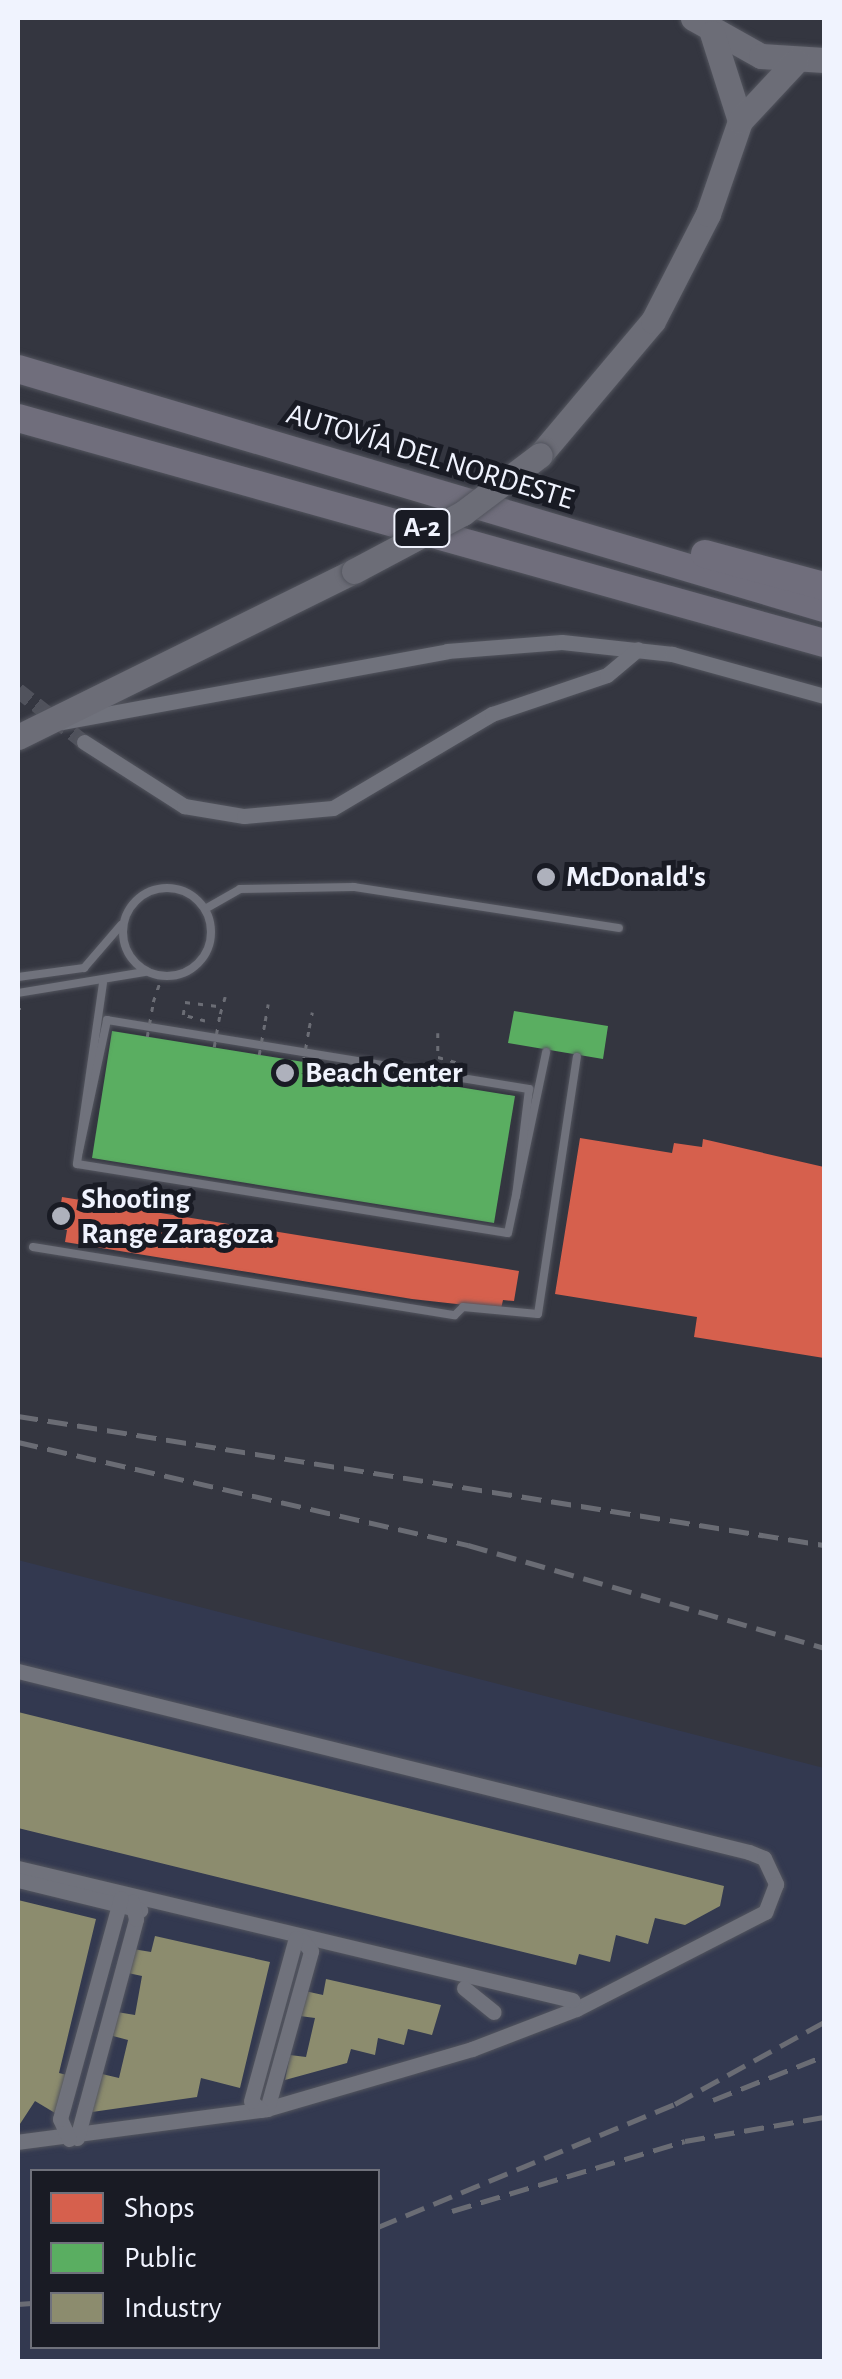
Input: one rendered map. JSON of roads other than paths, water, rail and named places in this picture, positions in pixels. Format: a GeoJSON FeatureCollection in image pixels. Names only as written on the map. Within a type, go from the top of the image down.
{"type":"FeatureCollection","features":[{"type":"Feature","properties":{"kind":"highway","name":"AUTOVÍA DEL NORDESTE"},"geometry":{"type":"LineString","coordinates":[[18,369],[824,608]]}},
{"type":"Feature","properties":{"kind":"highway","name":"A-2"},"geometry":{"type":"LineString","coordinates":[[18,418],[824,643]]}},
{"type":"Feature","properties":{"kind":"highway"},"geometry":{"type":"LineString","coordinates":[[18,432],[824,653]]}},
{"type":"Feature","properties":{"kind":"highway"},"geometry":{"type":"LineString","coordinates":[[536,521],[608,528],[824,586]]}},
{"type":"Feature","properties":{"kind":"main road"},"geometry":{"type":"LineString","coordinates":[[702,25],[796,61],[824,60]]}},
{"type":"Feature","properties":{"kind":"main road"},"geometry":{"type":"LineString","coordinates":[[702,25],[740,121]]}},
{"type":"Feature","properties":{"kind":"main road"},"geometry":{"type":"LineString","coordinates":[[18,736],[464,513],[540,454],[653,321],[708,214],[740,121],[796,61]]}},
{"type":"Feature","properties":{"kind":"street"},"geometry":{"type":"LineString","coordinates":[[41,722],[504,644],[638,649],[824,696]]}},
{"type":"Feature","properties":{"kind":"street"},"geometry":{"type":"LineString","coordinates":[[84,742],[184,806],[244,816],[333,808],[492,714],[608,675],[638,649]]}},
{"type":"Feature","properties":{"kind":"street"},"geometry":{"type":"LineString","coordinates":[[18,1671],[748,1852],[773,1870],[765,1912],[525,2024],[263,2105],[18,2142]]}},
{"type":"Feature","properties":{"kind":"street"},"geometry":{"type":"LineString","coordinates":[[18,1680],[757,1864],[766,1884],[754,1909],[525,2024],[263,2105]]}},
{"type":"Feature","properties":{"kind":"street"},"geometry":{"type":"LineString","coordinates":[[18,1868],[126,1901]]}},
{"type":"Feature","properties":{"kind":"street"},"geometry":{"type":"LineString","coordinates":[[18,1880],[126,1901],[474,1990],[494,2012]]}},
{"type":"Feature","properties":{"kind":"street"},"geometry":{"type":"LineString","coordinates":[[72,2134],[126,1901]]}},
{"type":"Feature","properties":{"kind":"street"},"geometry":{"type":"LineString","coordinates":[[72,2134],[126,1901]]}},
{"type":"Feature","properties":{"kind":"street"},"geometry":{"type":"LineString","coordinates":[[300,1944],[516,1993],[572,2000]]}},
{"type":"Feature","properties":{"kind":"street"},"geometry":{"type":"LineString","coordinates":[[263,2105],[300,1944]]}},
{"type":"Feature","properties":{"kind":"street"},"geometry":{"type":"LineString","coordinates":[[263,2105],[300,1944]]}},
{"type":"Feature","properties":{"kind":"street"},"geometry":{"type":"LineString","coordinates":[[516,1993],[525,2024]]}},
{"type":"Feature","properties":{"kind":"street"},"geometry":{"type":"LineString","coordinates":[[492,2032],[494,2012],[516,1993]]}},
{"type":"Feature","properties":{"kind":"street"},"geometry":{"type":"LineString","coordinates":[[18,2132],[72,2134]]}},
{"type":"Feature","properties":{"kind":"lane"},"geometry":{"type":"LineString","coordinates":[[18,977],[94,963],[138,898],[163,887],[205,908]]}},
{"type":"Feature","properties":{"kind":"lane"},"geometry":{"type":"LineString","coordinates":[[205,908],[240,888],[354,888],[619,928]]}},
{"type":"Feature","properties":{"kind":"lane"},"geometry":{"type":"LineString","coordinates":[[123,921],[126,951],[148,972],[162,976],[201,961],[211,936],[205,908]]}},
{"type":"Feature","properties":{"kind":"lane"},"geometry":{"type":"LineString","coordinates":[[18,993],[103,984],[148,972]]}},
{"type":"Feature","properties":{"kind":"lane"},"geometry":{"type":"LineString","coordinates":[[103,984],[77,1164],[508,1233],[546,1052]]}},
{"type":"Feature","properties":{"kind":"lane"},"geometry":{"type":"LineString","coordinates":[[78,1150],[107,1020],[529,1089],[516,1198]]}},
{"type":"Feature","properties":{"kind":"lane"},"geometry":{"type":"LineString","coordinates":[[33,1247],[455,1315],[462,1306],[538,1314],[577,1057]]}},
{"type":"Feature","properties":{"kind":"tunnel"},"geometry":{"type":"LineString","coordinates":[[18,690],[84,742]]}},
{"type":"Feature","properties":{"kind":"railway"},"geometry":{"type":"LineString","coordinates":[[18,1416],[824,1545]]}},
{"type":"Feature","properties":{"kind":"railway"},"geometry":{"type":"LineString","coordinates":[[18,1442],[468,1545],[824,1648]]}},
{"type":"Feature","properties":{"kind":"railway"},"geometry":{"type":"LineString","coordinates":[[380,2226],[675,2104],[824,2022]]}},
{"type":"Feature","properties":{"kind":"railway"},"geometry":{"type":"LineString","coordinates":[[713,2100],[824,2056]]}},
{"type":"Feature","properties":{"kind":"railway"},"geometry":{"type":"LineString","coordinates":[[452,2211],[685,2141],[824,2117]]}},
{"type":"Feature","properties":{"kind":"railway"},"geometry":{"type":"LineString","coordinates":[[18,2304],[30,2303]]}},
{"type":"Feature","properties":{"kind":"place","name":"McDonald's"},"geometry":{"type":"Point","coordinates":[546,877]}},
{"type":"Feature","properties":{"kind":"place","name":"Beach Center"},"geometry":{"type":"Point","coordinates":[285,1073]}},
{"type":"Feature","properties":{"kind":"place","name":"Shooting Range Zaragoza"},"geometry":{"type":"Point","coordinates":[61,1216]}}]}
